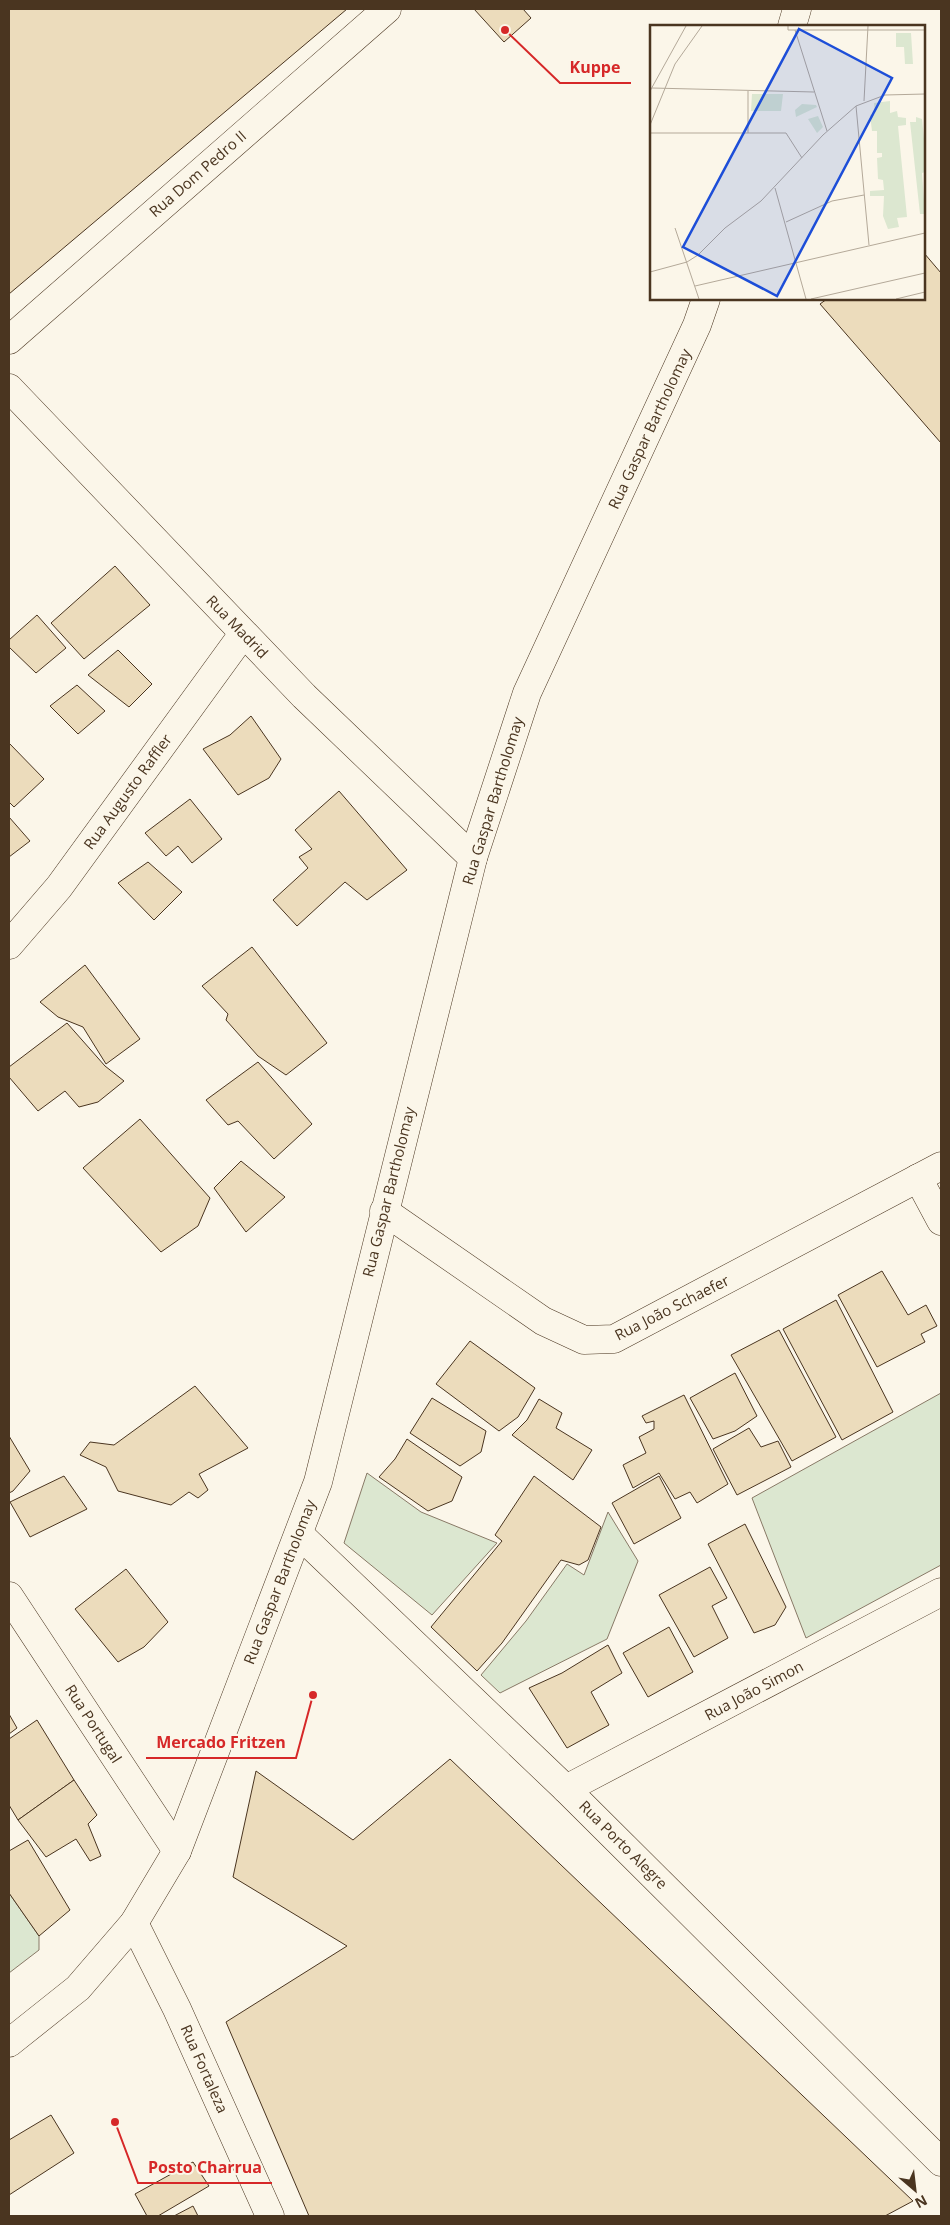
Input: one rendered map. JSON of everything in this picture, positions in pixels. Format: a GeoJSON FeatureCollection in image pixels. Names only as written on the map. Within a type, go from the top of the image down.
{"type":"FeatureCollection","features":[{"type":"Feature","properties":{"kind":"street","name":"Rua Dom Pedro II"},"geometry":{"type":"LineString","coordinates":[[9,340],[387,9]]}},
{"type":"Feature","properties":{"kind":"street"},"geometry":{"type":"LineString","coordinates":[[792,25],[797,9]]}},
{"type":"Feature","properties":{"kind":"street","name":"Rua Gaspar Bartholomay"},"geometry":{"type":"LineString","coordinates":[[9,2043],[78,1988],[134,1923],[177,1851],[318,1482],[473,858],[527,693],[697,325],[706,300]]}},
{"type":"Feature","properties":{"kind":"street","name":"Rua Madrid"},"geometry":{"type":"LineString","coordinates":[[9,388],[304,696],[473,858]]}},
{"type":"Feature","properties":{"kind":"street","name":"Rua Augusto Raffler"},"geometry":{"type":"LineString","coordinates":[[9,945],[59,887],[243,634]]}},
{"type":"Feature","properties":{"kind":"street"},"geometry":{"type":"LineString","coordinates":[[930,1172],[941,1221]]}},
{"type":"Feature","properties":{"kind":"street","name":"Rua João Schaefer"},"geometry":{"type":"LineString","coordinates":[[384,1211],[543,1321],[584,1340],[614,1340],[930,1172]]}},
{"type":"Feature","properties":{"kind":"street","name":"Rua Porto Alegre"},"geometry":{"type":"LineString","coordinates":[[299,1534],[566,1789],[941,2162]]}},
{"type":"Feature","properties":{"kind":"street","name":"Rua João Simon"},"geometry":{"type":"LineString","coordinates":[[566,1789],[941,1592]]}},
{"type":"Feature","properties":{"kind":"street","name":"Rua Portugal"},"geometry":{"type":"LineString","coordinates":[[9,1596],[177,1851]]}},
{"type":"Feature","properties":{"kind":"street","name":"Rua Fortaleza"},"geometry":{"type":"LineString","coordinates":[[134,1923],[177,2009],[270,2216]]}},
{"type":"Feature","properties":{"kind":"green space"},"geometry":{"type":"Polygon","coordinates":[[[941,1393],[941,1565],[806,1638],[752,1498],[941,1393]]]}},
{"type":"Feature","properties":{"kind":"green space"},"geometry":{"type":"Polygon","coordinates":[[[367,1473],[421,1512],[497,1543],[432,1615],[344,1543],[367,1473]]]}},
{"type":"Feature","properties":{"kind":"green space"},"geometry":{"type":"Polygon","coordinates":[[[608,1512],[638,1561],[607,1639],[500,1693],[481,1675],[526,1621],[567,1564],[584,1575],[608,1512]]]}},
{"type":"Feature","properties":{"kind":"green space"},"geometry":{"type":"Polygon","coordinates":[[[9,1893],[39,1936],[39,1950],[9,1973],[9,1893]]]}},
{"type":"Feature","properties":{"kind":"building"},"geometry":{"type":"Polygon","coordinates":[[[9,9],[347,9],[9,294],[9,9]]]}},
{"type":"Feature","properties":{"kind":"building"},"geometry":{"type":"Polygon","coordinates":[[[474,9],[523,9],[531,18],[504,42],[474,9]]]}},
{"type":"Feature","properties":{"kind":"building"},"geometry":{"type":"Polygon","coordinates":[[[925,254],[941,273],[941,443],[820,304],[826,300],[925,300],[925,254]]]}},
{"type":"Feature","properties":{"kind":"building"},"geometry":{"type":"Polygon","coordinates":[[[115,566],[150,605],[84,659],[51,623],[115,566]]]}},
{"type":"Feature","properties":{"kind":"building"},"geometry":{"type":"Polygon","coordinates":[[[37,615],[66,648],[36,673],[9,647],[9,640],[37,615]]]}},
{"type":"Feature","properties":{"kind":"building"},"geometry":{"type":"Polygon","coordinates":[[[118,650],[152,684],[129,707],[88,675],[118,650]]]}},
{"type":"Feature","properties":{"kind":"building"},"geometry":{"type":"Polygon","coordinates":[[[77,685],[105,711],[78,734],[50,706],[77,685]]]}},
{"type":"Feature","properties":{"kind":"building"},"geometry":{"type":"Polygon","coordinates":[[[251,716],[281,759],[269,778],[238,795],[203,749],[230,735],[251,716]]]}},
{"type":"Feature","properties":{"kind":"building"},"geometry":{"type":"Polygon","coordinates":[[[9,743],[44,779],[14,807],[9,802],[9,743]]]}},
{"type":"Feature","properties":{"kind":"building"},"geometry":{"type":"Polygon","coordinates":[[[339,791],[407,870],[367,900],[345,882],[297,926],[273,900],[308,868],[299,857],[312,849],[295,830],[339,791]]]}},
{"type":"Feature","properties":{"kind":"building"},"geometry":{"type":"Polygon","coordinates":[[[190,799],[222,839],[192,863],[178,846],[166,856],[145,833],[190,799]]]}},
{"type":"Feature","properties":{"kind":"building"},"geometry":{"type":"Polygon","coordinates":[[[9,817],[30,841],[9,857],[9,817]]]}},
{"type":"Feature","properties":{"kind":"building"},"geometry":{"type":"Polygon","coordinates":[[[148,862],[182,892],[154,920],[118,883],[148,862]]]}},
{"type":"Feature","properties":{"kind":"building"},"geometry":{"type":"Polygon","coordinates":[[[252,947],[327,1043],[286,1075],[258,1056],[226,1020],[228,1014],[202,986],[252,947]]]}},
{"type":"Feature","properties":{"kind":"building"},"geometry":{"type":"Polygon","coordinates":[[[85,965],[140,1039],[106,1064],[83,1027],[58,1017],[40,1002],[85,965]]]}},
{"type":"Feature","properties":{"kind":"building"},"geometry":{"type":"Polygon","coordinates":[[[67,1023],[105,1066],[124,1081],[98,1102],[79,1107],[65,1091],[38,1111],[9,1077],[9,1067],[67,1023]]]}},
{"type":"Feature","properties":{"kind":"building"},"geometry":{"type":"Polygon","coordinates":[[[258,1062],[312,1124],[274,1159],[238,1121],[228,1125],[206,1100],[258,1062]]]}},
{"type":"Feature","properties":{"kind":"building"},"geometry":{"type":"Polygon","coordinates":[[[140,1119],[210,1198],[198,1226],[161,1252],[83,1168],[140,1119]]]}},
{"type":"Feature","properties":{"kind":"building"},"geometry":{"type":"Polygon","coordinates":[[[241,1161],[285,1197],[246,1232],[214,1188],[241,1161]]]}},
{"type":"Feature","properties":{"kind":"building"},"geometry":{"type":"Polygon","coordinates":[[[882,1271],[908,1315],[926,1305],[937,1326],[921,1334],[925,1342],[877,1367],[838,1295],[882,1271]]]}},
{"type":"Feature","properties":{"kind":"building"},"geometry":{"type":"Polygon","coordinates":[[[836,1300],[893,1412],[842,1440],[783,1329],[836,1300]]]}},
{"type":"Feature","properties":{"kind":"building"},"geometry":{"type":"Polygon","coordinates":[[[779,1330],[836,1437],[792,1461],[731,1355],[779,1330]]]}},
{"type":"Feature","properties":{"kind":"building"},"geometry":{"type":"Polygon","coordinates":[[[470,1341],[535,1388],[518,1417],[499,1431],[436,1384],[470,1341]]]}},
{"type":"Feature","properties":{"kind":"building"},"geometry":{"type":"Polygon","coordinates":[[[735,1373],[757,1416],[735,1431],[713,1439],[690,1398],[735,1373]]]}},
{"type":"Feature","properties":{"kind":"building"},"geometry":{"type":"Polygon","coordinates":[[[195,1386],[248,1448],[199,1474],[208,1490],[198,1498],[189,1492],[171,1505],[118,1491],[106,1467],[80,1455],[90,1442],[114,1445],[195,1386]]]}},
{"type":"Feature","properties":{"kind":"building"},"geometry":{"type":"Polygon","coordinates":[[[684,1395],[728,1484],[697,1503],[690,1492],[675,1499],[659,1473],[633,1488],[623,1465],[646,1453],[639,1437],[654,1429],[654,1421],[646,1423],[642,1416],[684,1395]]]}},
{"type":"Feature","properties":{"kind":"building"},"geometry":{"type":"Polygon","coordinates":[[[432,1398],[486,1431],[481,1452],[460,1466],[410,1433],[432,1398]]]}},
{"type":"Feature","properties":{"kind":"building"},"geometry":{"type":"Polygon","coordinates":[[[539,1399],[562,1413],[556,1428],[592,1450],[573,1480],[512,1435],[527,1420],[539,1399]]]}},
{"type":"Feature","properties":{"kind":"building"},"geometry":{"type":"Polygon","coordinates":[[[749,1428],[761,1447],[778,1441],[791,1467],[737,1495],[713,1449],[749,1428]]]}},
{"type":"Feature","properties":{"kind":"building"},"geometry":{"type":"Polygon","coordinates":[[[9,1436],[30,1471],[13,1491],[9,1493],[9,1436]]]}},
{"type":"Feature","properties":{"kind":"building"},"geometry":{"type":"Polygon","coordinates":[[[407,1439],[462,1477],[452,1501],[428,1511],[379,1477],[395,1459],[407,1439]]]}},
{"type":"Feature","properties":{"kind":"building"},"geometry":{"type":"Polygon","coordinates":[[[64,1476],[87,1509],[30,1537],[10,1502],[64,1476]]]}},
{"type":"Feature","properties":{"kind":"building"},"geometry":{"type":"Polygon","coordinates":[[[534,1476],[601,1527],[588,1560],[579,1565],[561,1560],[502,1643],[477,1671],[431,1627],[502,1541],[495,1535],[534,1476]]]}},
{"type":"Feature","properties":{"kind":"building"},"geometry":{"type":"Polygon","coordinates":[[[659,1476],[681,1518],[634,1544],[612,1503],[659,1476]]]}},
{"type":"Feature","properties":{"kind":"building"},"geometry":{"type":"Polygon","coordinates":[[[745,1524],[786,1607],[775,1625],[754,1633],[708,1544],[745,1524]]]}},
{"type":"Feature","properties":{"kind":"building"},"geometry":{"type":"Polygon","coordinates":[[[710,1567],[727,1598],[712,1606],[728,1638],[694,1657],[659,1595],[710,1567]]]}},
{"type":"Feature","properties":{"kind":"building"},"geometry":{"type":"Polygon","coordinates":[[[126,1569],[168,1622],[144,1647],[118,1662],[75,1609],[126,1569]]]}},
{"type":"Feature","properties":{"kind":"building"},"geometry":{"type":"Polygon","coordinates":[[[669,1627],[693,1672],[648,1697],[623,1653],[669,1627]]]}},
{"type":"Feature","properties":{"kind":"building"},"geometry":{"type":"Polygon","coordinates":[[[608,1645],[622,1673],[591,1692],[609,1725],[567,1748],[529,1688],[562,1673],[608,1645]]]}},
{"type":"Feature","properties":{"kind":"building"},"geometry":{"type":"Polygon","coordinates":[[[9,1714],[17,1728],[9,1734],[9,1714]]]}},
{"type":"Feature","properties":{"kind":"building"},"geometry":{"type":"Polygon","coordinates":[[[37,1720],[74,1780],[18,1820],[9,1805],[9,1739],[37,1720]]]}},
{"type":"Feature","properties":{"kind":"building"},"geometry":{"type":"Polygon","coordinates":[[[450,1759],[913,2201],[885,2216],[309,2216],[226,2022],[347,1946],[233,1877],[256,1771],[353,1840],[450,1759]]]}},
{"type":"Feature","properties":{"kind":"building"},"geometry":{"type":"Polygon","coordinates":[[[74,1780],[97,1815],[88,1824],[101,1856],[90,1861],[76,1839],[46,1857],[18,1820],[74,1780]]]}},
{"type":"Feature","properties":{"kind":"building"},"geometry":{"type":"Polygon","coordinates":[[[28,1840],[70,1910],[39,1936],[9,1893],[9,1851],[28,1840]]]}},
{"type":"Feature","properties":{"kind":"building"},"geometry":{"type":"Polygon","coordinates":[[[51,2115],[74,2153],[9,2195],[9,2140],[51,2115]]]}},
{"type":"Feature","properties":{"kind":"building"},"geometry":{"type":"Polygon","coordinates":[[[193,2162],[209,2186],[158,2216],[147,2216],[135,2194],[193,2162]]]}},
{"type":"Feature","properties":{"kind":"building"},"geometry":{"type":"Polygon","coordinates":[[[193,2206],[198,2216],[174,2216],[193,2206]]]}},
{"type":"Feature","properties":{"kind":"place","name":"Kuppe"},"geometry":{"type":"Point","coordinates":[505,30]}},
{"type":"Feature","properties":{"kind":"place","name":"Mercado Fritzen"},"geometry":{"type":"Point","coordinates":[313,1695]}},
{"type":"Feature","properties":{"kind":"place","name":"Posto Charrua"},"geometry":{"type":"Point","coordinates":[115,2122]}}]}
